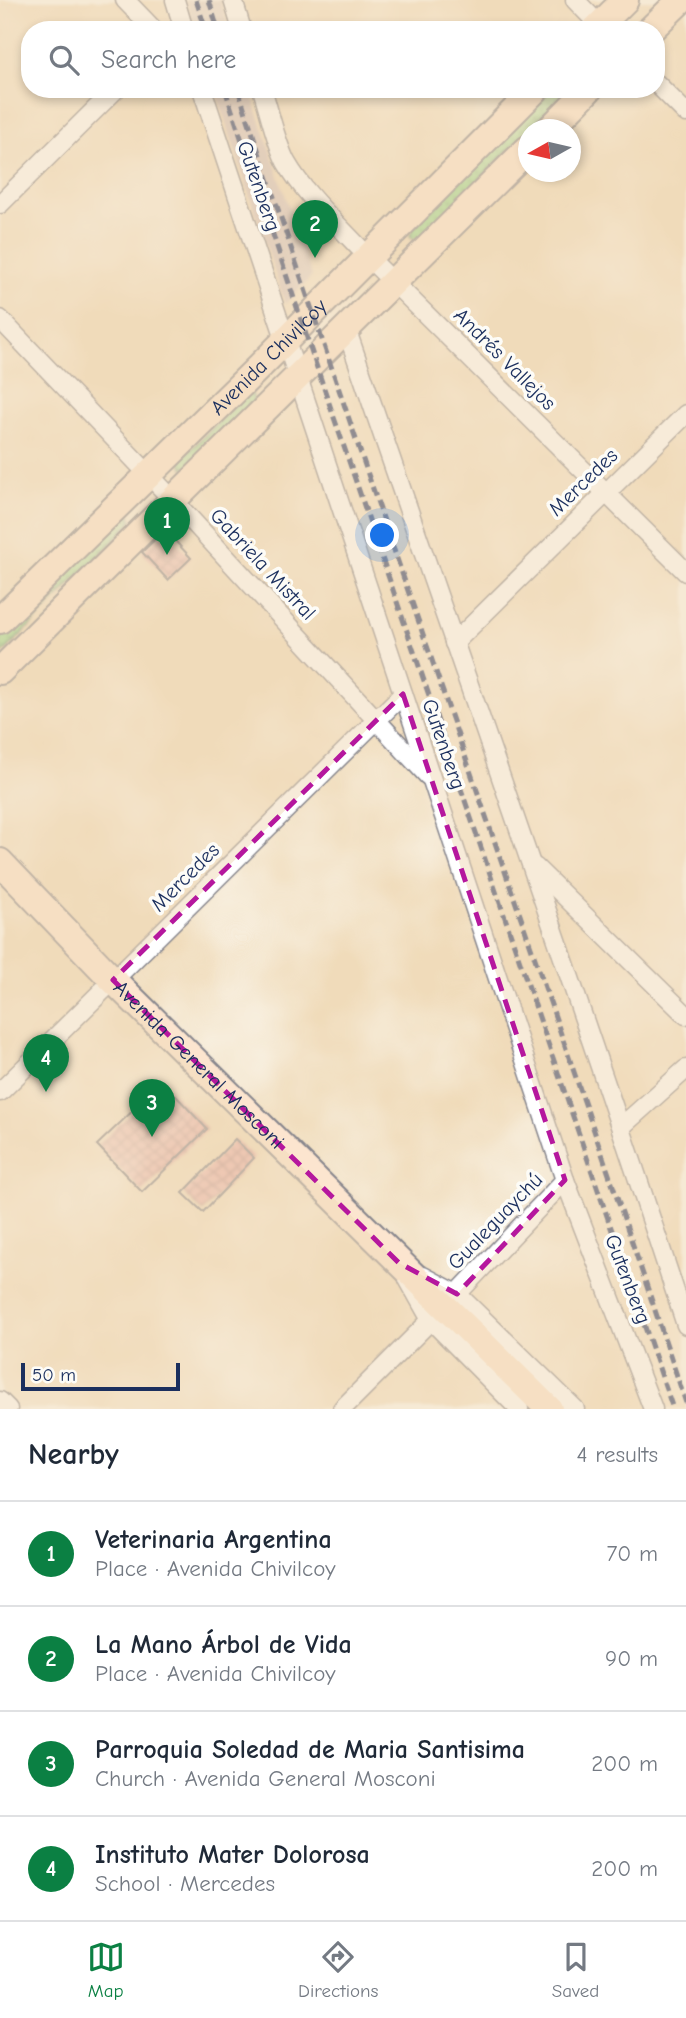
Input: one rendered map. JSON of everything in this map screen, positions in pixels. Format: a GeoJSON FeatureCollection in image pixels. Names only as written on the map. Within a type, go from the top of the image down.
{"type":"FeatureCollection","features":[{"type":"Feature","properties":{"kind":"street"},"geometry":{"type":"LineString","coordinates":[[125,0],[146,21]]}},
{"type":"Feature","properties":{"kind":"street"},"geometry":{"type":"LineString","coordinates":[[174,0],[179,21]]}},
{"type":"Feature","properties":{"kind":"street"},"geometry":{"type":"LineString","coordinates":[[233,0],[239,21]]}},
{"type":"Feature","properties":{"kind":"street"},"geometry":{"type":"LineString","coordinates":[[575,0],[594,21]]}},
{"type":"Feature","properties":{"kind":"street"},"geometry":{"type":"LineString","coordinates":[[606,21],[625,0]]}},
{"type":"Feature","properties":{"kind":"street"},"geometry":{"type":"LineString","coordinates":[[659,21],[681,0]]}},
{"type":"Feature","properties":{"kind":"street"},"geometry":{"type":"LineString","coordinates":[[665,92],[686,113]]}},
{"type":"Feature","properties":{"kind":"street"},"geometry":{"type":"LineString","coordinates":[[0,204],[107,98]]}},
{"type":"Feature","properties":{"kind":"street","name":"Gutenberg"},"geometry":{"type":"LineString","coordinates":[[205,98],[565,1180],[653,1409]]}},
{"type":"Feature","properties":{"kind":"street","name":"Gutenberg"},"geometry":{"type":"LineString","coordinates":[[265,98],[285,159],[295,176]]}},
{"type":"Feature","properties":{"kind":"street","name":"Avenida Chivilcoy"},"geometry":{"type":"LineString","coordinates":[[0,620],[527,98]]}},
{"type":"Feature","properties":{"kind":"street"},"geometry":{"type":"LineString","coordinates":[[560,119],[580,98]]}},
{"type":"Feature","properties":{"kind":"street","name":"Avenida Chivilcoy"},"geometry":{"type":"LineString","coordinates":[[0,671],[518,159]]}},
{"type":"Feature","properties":{"kind":"street","name":"Andrés Vallejos"},"geometry":{"type":"LineString","coordinates":[[295,176],[368,257],[686,572]]}},
{"type":"Feature","properties":{"kind":"street","name":"Gabriela Mistral"},"geometry":{"type":"LineString","coordinates":[[0,318],[433,781]]}},
{"type":"Feature","properties":{"kind":"street","name":"Gutenberg"},"geometry":{"type":"LineString","coordinates":[[346,328],[533,864],[686,1325]]}},
{"type":"Feature","properties":{"kind":"street","name":"Mercedes"},"geometry":{"type":"LineString","coordinates":[[454,643],[605,491],[686,414]]}},
{"type":"Feature","properties":{"kind":"street","name":"Mercedes"},"geometry":{"type":"LineString","coordinates":[[0,1093],[403,694]]}},
{"type":"Feature","properties":{"kind":"street","name":"Avenida General Mosconi"},"geometry":{"type":"LineString","coordinates":[[0,862],[113,980],[549,1409]]}},
{"type":"Feature","properties":{"kind":"street"},"geometry":{"type":"LineString","coordinates":[[533,864],[686,1016]]}},
{"type":"Feature","properties":{"kind":"street"},"geometry":{"type":"LineString","coordinates":[[621,1127],[686,1069]]}},
{"type":"Feature","properties":{"kind":"street","name":"Gualeguaychú"},"geometry":{"type":"LineString","coordinates":[[457,1294],[565,1180]]}},
{"type":"Feature","properties":{"kind":"street","name":"Avenida General Mosconi"},"geometry":{"type":"LineString","coordinates":[[399,1263],[457,1294],[575,1409]]}},
{"type":"Feature","properties":{"kind":"street","name":"Avenida General Mosconi"},"geometry":{"type":"LineString","coordinates":[[399,1263],[430,1320],[519,1409]]}},
{"type":"Feature","properties":{"kind":"street"},"geometry":{"type":"LineString","coordinates":[[342,1409],[430,1320]]}},
{"type":"Feature","properties":{"kind":"street"},"geometry":{"type":"LineString","coordinates":[[0,1401],[8,1409]]}},
{"type":"Feature","properties":{"kind":"highlighted area"},"geometry":{"type":"Polygon","coordinates":[[[403,694],[565,1180],[457,1294],[399,1263],[113,980],[403,694]]]}},
{"type":"Feature","properties":{"kind":"shaded area"},"geometry":{"type":"Polygon","coordinates":[[[186,0],[220,0],[227,21],[193,21],[186,0]]]}},
{"type":"Feature","properties":{"kind":"shaded area"},"geometry":{"type":"Polygon","coordinates":[[[218,98],[253,98],[312,276],[285,304],[218,98]]]}},
{"type":"Feature","properties":{"kind":"green space"},"geometry":{"type":"Polygon","coordinates":[[[543,98],[560,98],[539,119],[522,119],[543,98]]]}},
{"type":"Feature","properties":{"kind":"green space"},"geometry":{"type":"Polygon","coordinates":[[[518,123],[518,140],[420,239],[413,239],[410,235],[413,228],[518,123]]]}},
{"type":"Feature","properties":{"kind":"green space"},"geometry":{"type":"Polygon","coordinates":[[[247,394],[252,394],[254,402],[188,469],[184,468],[181,462],[183,457],[247,394]]]}},
{"type":"Feature","properties":{"kind":"green space"},"geometry":{"type":"Polygon","coordinates":[[[129,513],[132,521],[129,525],[0,656],[0,638],[121,516],[129,513]]]}},
{"type":"Feature","properties":{"kind":"building"},"geometry":{"type":"Polygon","coordinates":[[[165,530],[191,558],[168,580],[142,552],[165,530]]]}},
{"type":"Feature","properties":{"kind":"building"},"geometry":{"type":"Polygon","coordinates":[[[163,1082],[207,1129],[142,1192],[97,1145],[163,1082]]]}},
{"type":"Feature","properties":{"kind":"building"},"geometry":{"type":"Polygon","coordinates":[[[235,1139],[254,1158],[203,1212],[183,1193],[235,1139]]]}},
{"type":"Feature","properties":{"kind":"railway"},"geometry":{"type":"LineString","coordinates":[[196,0],[203,21]]}},
{"type":"Feature","properties":{"kind":"railway"},"geometry":{"type":"LineString","coordinates":[[209,0],[215,21]]}},
{"type":"Feature","properties":{"kind":"railway"},"geometry":{"type":"LineString","coordinates":[[228,98],[314,359],[673,1409]]}},
{"type":"Feature","properties":{"kind":"railway"},"geometry":{"type":"LineString","coordinates":[[241,98],[686,1403]]}},
{"type":"Feature","properties":{"kind":"place","name":"La Mano Árbol de Vida"},"geometry":{"type":"Point","coordinates":[315,258]}},
{"type":"Feature","properties":{"kind":"place","name":"Veterinaria Argentina"},"geometry":{"type":"Point","coordinates":[167,555]}},
{"type":"Feature","properties":{"kind":"place","name":"Instituto Mater Dolorosa"},"geometry":{"type":"Point","coordinates":[46,1092]}},
{"type":"Feature","properties":{"kind":"place","name":"Parroquia Soledad de Maria Santisima"},"geometry":{"type":"Point","coordinates":[152,1137]}}]}
